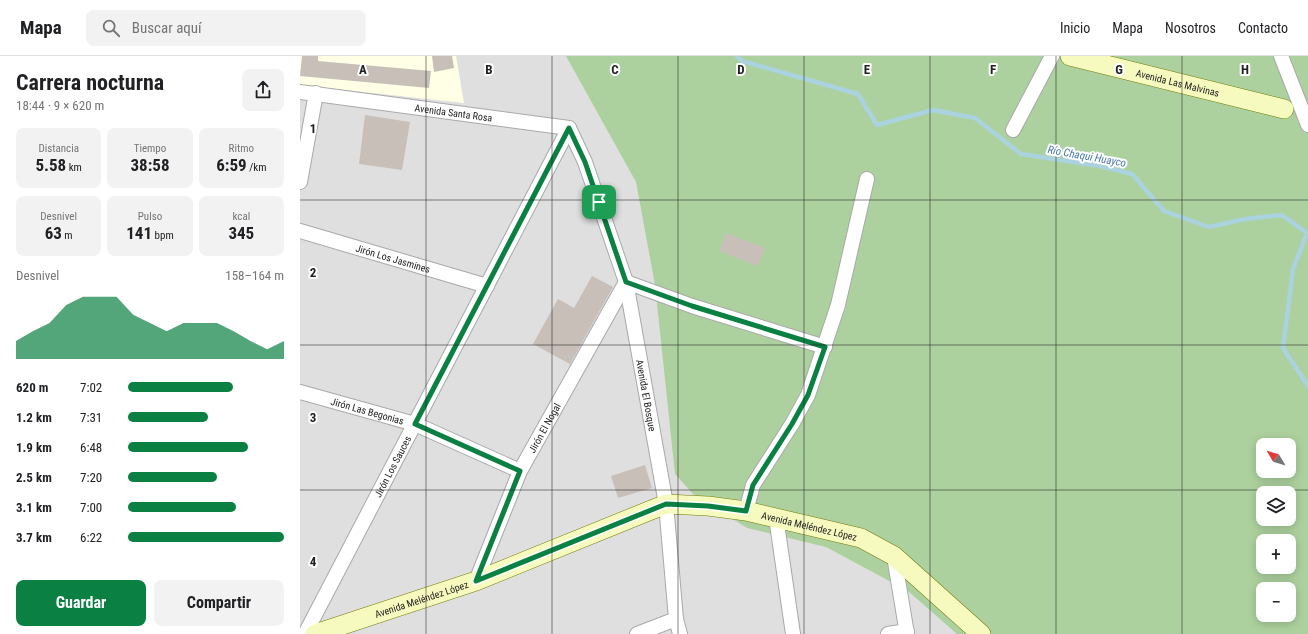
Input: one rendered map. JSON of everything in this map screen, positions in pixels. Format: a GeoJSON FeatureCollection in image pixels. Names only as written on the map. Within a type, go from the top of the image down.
{"type":"FeatureCollection","features":[{"type":"Feature","properties":{"kind":"street"},"geometry":{"type":"LineString","coordinates":[[1013,130],[1052,56]]}},
{"type":"Feature","properties":{"kind":"street","name":"Avenida Las Malvinas"},"geometry":{"type":"LineString","coordinates":[[1070,56],[1284,109]]}},
{"type":"Feature","properties":{"kind":"street"},"geometry":{"type":"LineString","coordinates":[[1281,56],[1308,125]]}},
{"type":"Feature","properties":{"kind":"street","name":"Avenida Santa Rosa"},"geometry":{"type":"LineString","coordinates":[[300,92],[569,128]]}},
{"type":"Feature","properties":{"kind":"street"},"geometry":{"type":"LineString","coordinates":[[300,182],[316,93]]}},
{"type":"Feature","properties":{"kind":"street","name":"Avenida El Bosque"},"geometry":{"type":"LineString","coordinates":[[569,128],[585,162],[626,282],[666,504],[676,619],[680,634]]}},
{"type":"Feature","properties":{"kind":"street","name":"Jirón Los Sauces"},"geometry":{"type":"LineString","coordinates":[[314,634],[415,424],[569,128]]}},
{"type":"Feature","properties":{"kind":"street"},"geometry":{"type":"LineString","coordinates":[[746,511],[753,485],[792,424],[808,395],[838,305],[867,179]]}},
{"type":"Feature","properties":{"kind":"street","name":"Jirón Los Jasmines"},"geometry":{"type":"LineString","coordinates":[[300,231],[487,286]]}},
{"type":"Feature","properties":{"kind":"street"},"geometry":{"type":"LineString","coordinates":[[626,282],[692,306],[825,347]]}},
{"type":"Feature","properties":{"kind":"street","name":"Jirón El Nogal"},"geometry":{"type":"LineString","coordinates":[[476,581],[520,471],[626,282]]}},
{"type":"Feature","properties":{"kind":"street","name":"Jirón Las Begonias"},"geometry":{"type":"LineString","coordinates":[[300,392],[415,424],[520,471]]}},
{"type":"Feature","properties":{"kind":"street","name":"Avenida Meléndez López"},"geometry":{"type":"LineString","coordinates":[[314,634],[476,581],[666,504],[708,506],[746,511],[861,538],[894,556],[981,634]]}},
{"type":"Feature","properties":{"kind":"street"},"geometry":{"type":"LineString","coordinates":[[776,517],[793,634]]}},
{"type":"Feature","properties":{"kind":"street"},"geometry":{"type":"LineString","coordinates":[[888,634],[907,632],[894,556]]}},
{"type":"Feature","properties":{"kind":"street"},"geometry":{"type":"LineString","coordinates":[[637,634],[676,619]]}},
{"type":"Feature","properties":{"kind":"shaded area"},"geometry":{"type":"Polygon","coordinates":[[[300,56],[1308,56],[1031,634],[300,634],[300,56]]]}},
{"type":"Feature","properties":{"kind":"shaded area"},"geometry":{"type":"Polygon","coordinates":[[[300,56],[456,56],[464,103],[300,85],[300,56]]]}},
{"type":"Feature","properties":{"kind":"green space"},"geometry":{"type":"Polygon","coordinates":[[[566,56],[1308,56],[1308,634],[957,634],[908,591],[826,547],[747,528],[693,494],[675,474],[655,285],[636,182],[566,56]]]}},
{"type":"Feature","properties":{"kind":"building"},"geometry":{"type":"Polygon","coordinates":[[[302,56],[318,56],[318,61],[431,71],[429,88],[300,76],[302,56]]]}},
{"type":"Feature","properties":{"kind":"building"},"geometry":{"type":"Polygon","coordinates":[[[432,56],[452,56],[454,68],[434,72],[432,56]]]}},
{"type":"Feature","properties":{"kind":"building"},"geometry":{"type":"Polygon","coordinates":[[[365,115],[410,122],[402,170],[359,164],[365,115]]]}},
{"type":"Feature","properties":{"kind":"building"},"geometry":{"type":"Polygon","coordinates":[[[726,233],[765,248],[758,266],[719,251],[726,233]]]}},
{"type":"Feature","properties":{"kind":"building"},"geometry":{"type":"Polygon","coordinates":[[[592,276],[613,287],[570,364],[533,344],[558,299],[574,308],[592,276]]]}},
{"type":"Feature","properties":{"kind":"building"},"geometry":{"type":"Polygon","coordinates":[[[645,465],[652,488],[618,498],[611,476],[645,465]]]}},
{"type":"Feature","properties":{"kind":"waterway","name":"Río Chaqui Huayco"},"geometry":{"type":"LineString","coordinates":[[737,56],[742,61],[858,94],[877,125],[933,110],[975,118],[1021,154],[1100,166],[1132,174],[1164,211],[1209,227],[1246,219],[1282,215],[1307,233],[1293,269],[1283,348],[1308,386]]}},
{"type":"Feature","properties":{"kind":"route"},"geometry":{"type":"LineString","coordinates":[[569,128],[585,162],[599,202],[626,282],[692,306],[825,347],[808,395],[792,424],[753,485],[746,511],[708,506],[666,504],[476,581],[520,471],[415,424],[569,128]]}}]}
